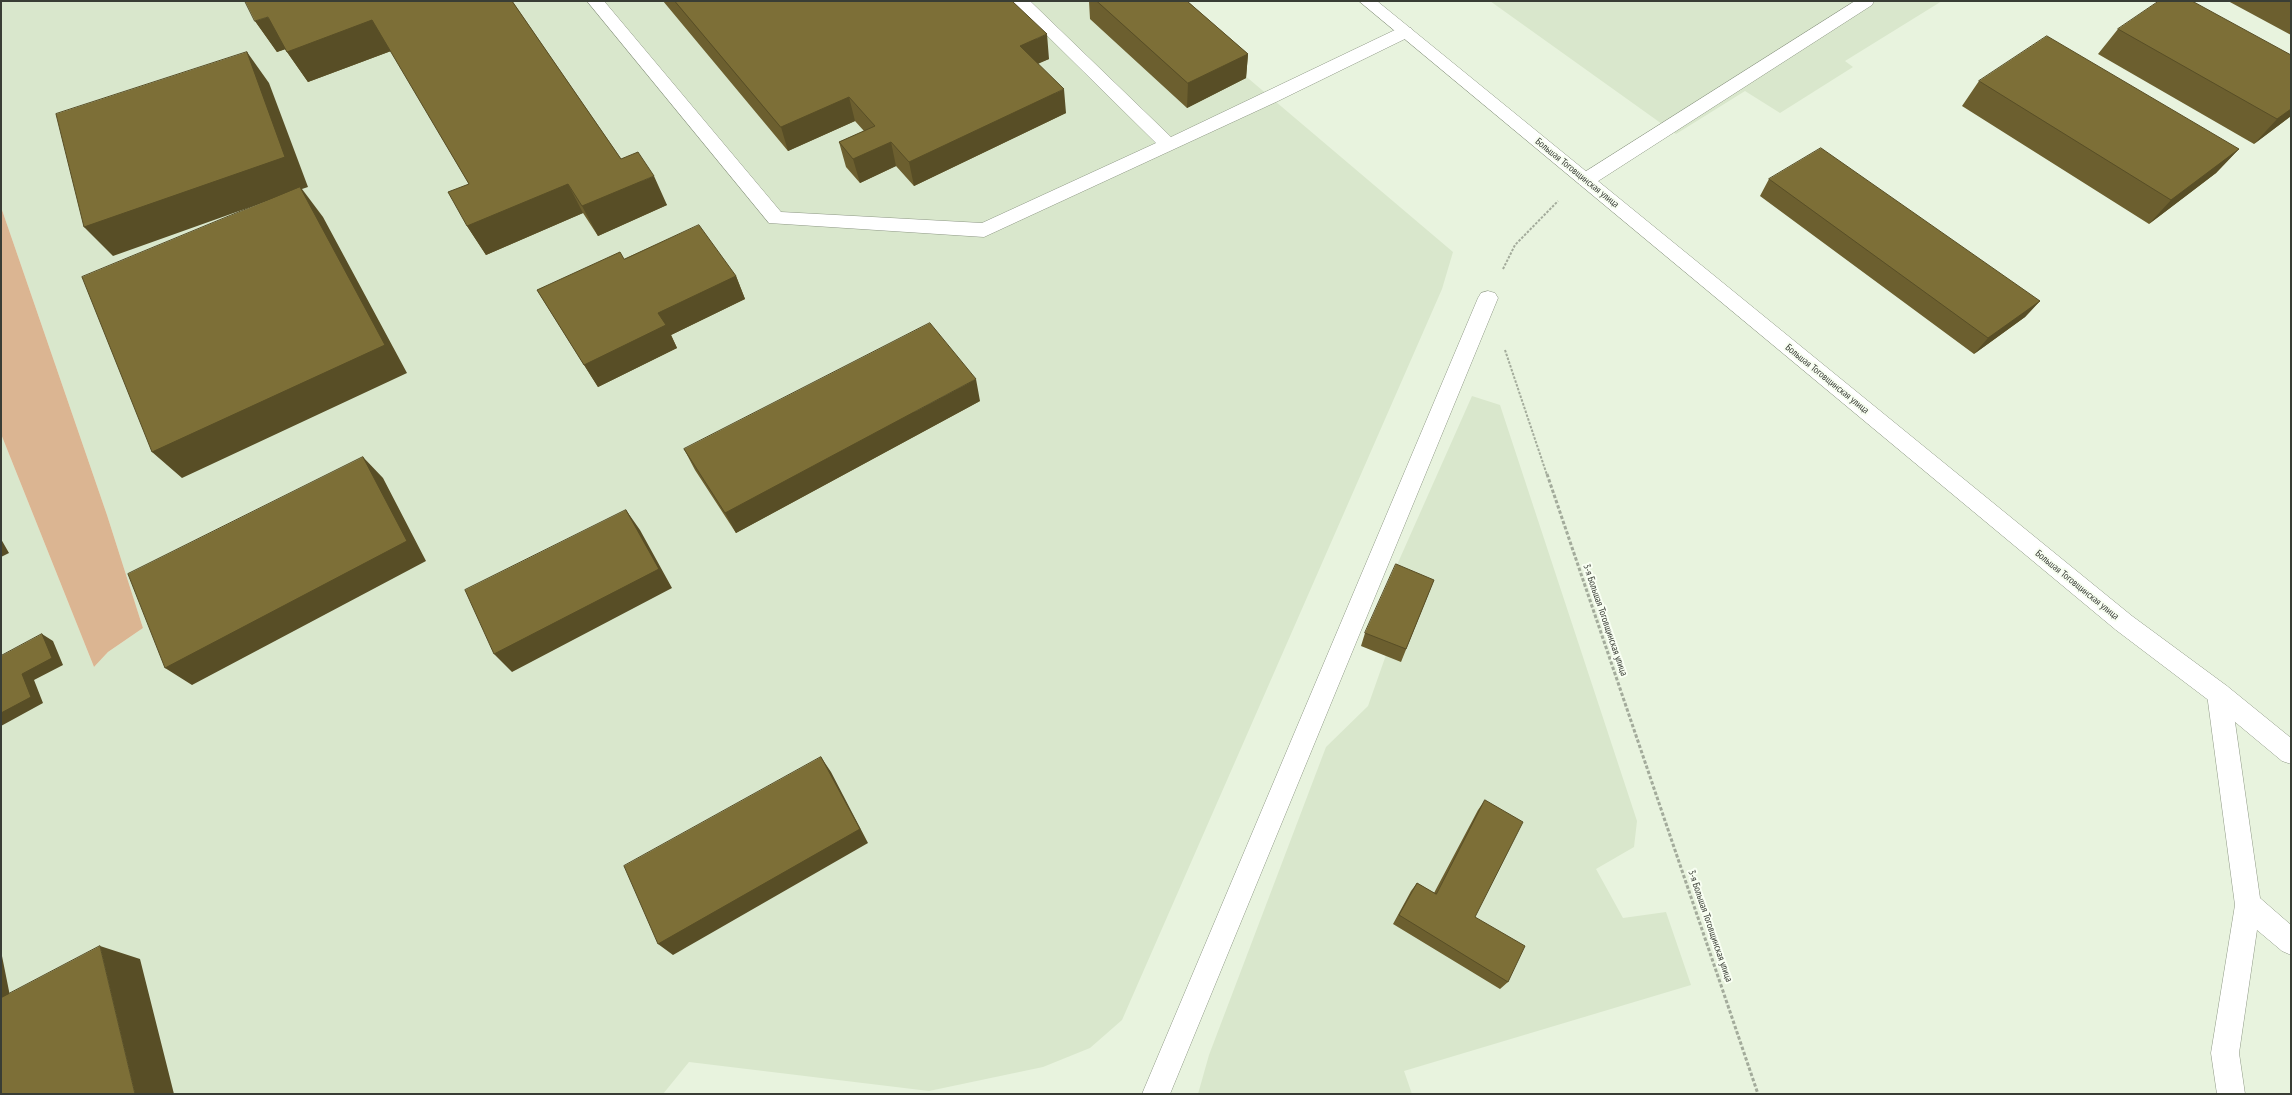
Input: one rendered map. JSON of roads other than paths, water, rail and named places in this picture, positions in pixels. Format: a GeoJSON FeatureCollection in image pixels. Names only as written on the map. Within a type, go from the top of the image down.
{"type":"FeatureCollection","features":[{"type":"Feature","properties":{"kind":"street"},"geometry":{"type":"LineString","coordinates":[[595,1],[776,218],[984,230],[1170,145],[1405,32]]}},
{"type":"Feature","properties":{"kind":"street"},"geometry":{"type":"LineString","coordinates":[[1020,1],[1170,145]]}},
{"type":"Feature","properties":{"kind":"street","name":"Большая Тоговщинская улица"},"geometry":{"type":"LineString","coordinates":[[1367,1],[2124,623],[2219,694],[2291,753]]}},
{"type":"Feature","properties":{"kind":"street"},"geometry":{"type":"LineString","coordinates":[[1586,180],[1866,1]]}},
{"type":"Feature","properties":{"kind":"street"},"geometry":{"type":"LineString","coordinates":[[1156,1094],[1488,298]]}},
{"type":"Feature","properties":{"kind":"street"},"geometry":{"type":"LineString","coordinates":[[2219,694],[2248,905],[2225,1053],[2231,1094]]}},
{"type":"Feature","properties":{"kind":"street"},"geometry":{"type":"LineString","coordinates":[[2248,905],[2291,942]]}}]}
